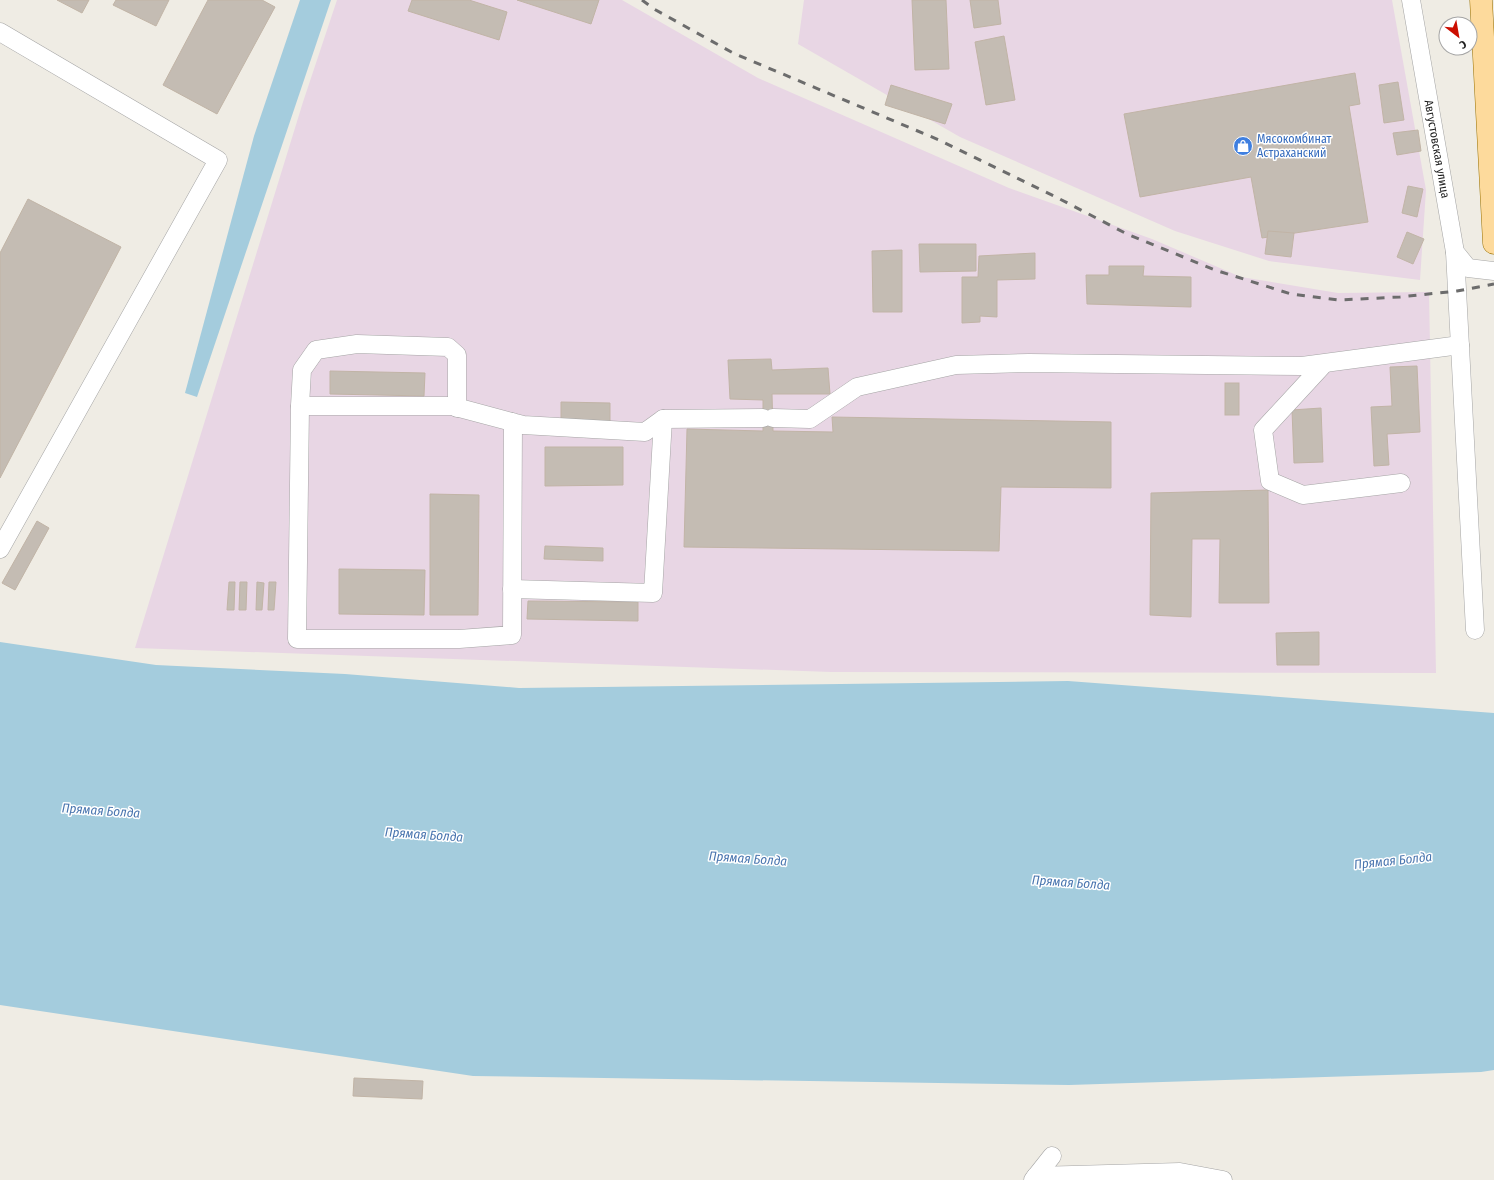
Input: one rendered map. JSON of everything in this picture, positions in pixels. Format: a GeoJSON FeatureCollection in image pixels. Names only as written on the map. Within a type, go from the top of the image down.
{"type":"FeatureCollection","features":[{"type":"Feature","properties":{"kind":"main road"},"geometry":{"type":"LineString","coordinates":[[1481,0],[1494,243]]}},
{"type":"Feature","properties":{"kind":"street","name":"Августовская улица"},"geometry":{"type":"LineString","coordinates":[[1411,0],[1455,252],[1468,268],[1494,271]]}},
{"type":"Feature","properties":{"kind":"street"},"geometry":{"type":"LineString","coordinates":[[0,32],[218,160],[0,549]]}},
{"type":"Feature","properties":{"kind":"street"},"geometry":{"type":"LineString","coordinates":[[1455,252],[1475,630]]}},
{"type":"Feature","properties":{"kind":"street"},"geometry":{"type":"LineString","coordinates":[[457,408],[456,355],[448,347],[357,344],[316,350],[302,370],[300,406],[297,639],[459,639],[512,635],[513,422]]}},
{"type":"Feature","properties":{"kind":"street"},"geometry":{"type":"LineString","coordinates":[[300,406],[457,408],[523,424],[645,432],[663,419],[810,419],[857,387],[956,365],[1029,363],[1302,366],[1460,345]]}},
{"type":"Feature","properties":{"kind":"street"},"geometry":{"type":"LineString","coordinates":[[1324,364],[1263,430],[1270,481],[1303,495],[1401,483]]}},
{"type":"Feature","properties":{"kind":"street"},"geometry":{"type":"LineString","coordinates":[[512,589],[653,593],[663,419]]}},
{"type":"Feature","properties":{"kind":"street"},"geometry":{"type":"LineString","coordinates":[[1035,1178],[1052,1156]]}},
{"type":"Feature","properties":{"kind":"street"},"geometry":{"type":"LineString","coordinates":[[1035,1178],[1180,1172],[1223,1180]]}},
{"type":"Feature","properties":{"kind":"shaded area"},"geometry":{"type":"Polygon","coordinates":[[[337,0],[622,0],[758,78],[1009,188],[1152,239],[1241,277],[1338,293],[1429,292],[1436,673],[831,672],[135,648],[303,102],[337,0]]]}},
{"type":"Feature","properties":{"kind":"shaded area"},"geometry":{"type":"Polygon","coordinates":[[[804,0],[1392,0],[1426,190],[1420,280],[1269,261],[1175,231],[960,137],[798,44],[804,0]]]}},
{"type":"Feature","properties":{"kind":"water"},"geometry":{"type":"Polygon","coordinates":[[[300,0],[331,0],[197,397],[185,393],[254,136],[300,0]]]}},
{"type":"Feature","properties":{"kind":"water","name":"Прямая Болда"},"geometry":{"type":"Polygon","coordinates":[[[0,642],[156,665],[345,674],[519,688],[1068,681],[1494,713],[1494,1070],[1481,1072],[1069,1085],[473,1076],[0,1005],[0,642]]]}},
{"type":"Feature","properties":{"kind":"building"},"geometry":{"type":"Polygon","coordinates":[[[57,0],[89,0],[82,13],[57,0]]]}},
{"type":"Feature","properties":{"kind":"building"},"geometry":{"type":"Polygon","coordinates":[[[116,0],[169,0],[156,26],[113,5],[116,0]]]}},
{"type":"Feature","properties":{"kind":"building"},"geometry":{"type":"Polygon","coordinates":[[[208,0],[262,0],[275,7],[217,114],[163,85],[208,0]]]}},
{"type":"Feature","properties":{"kind":"building"},"geometry":{"type":"Polygon","coordinates":[[[412,0],[469,0],[507,12],[499,40],[408,11],[412,0]]]}},
{"type":"Feature","properties":{"kind":"building"},"geometry":{"type":"Polygon","coordinates":[[[517,0],[599,0],[591,24],[517,0]]]}},
{"type":"Feature","properties":{"kind":"building"},"geometry":{"type":"Polygon","coordinates":[[[912,0],[946,0],[949,69],[915,70],[912,0]]]}},
{"type":"Feature","properties":{"kind":"building"},"geometry":{"type":"Polygon","coordinates":[[[970,0],[998,0],[1001,24],[974,28],[970,0]]]}},
{"type":"Feature","properties":{"kind":"building"},"geometry":{"type":"Polygon","coordinates":[[[1004,36],[1015,100],[986,105],[975,42],[1004,36]]]}},
{"type":"Feature","properties":{"kind":"building","name":"Мясокомбинат Астраханский"},"geometry":{"type":"Polygon","coordinates":[[[1355,73],[1360,104],[1349,106],[1368,222],[1262,238],[1251,177],[1140,197],[1124,114],[1355,73]]]}},
{"type":"Feature","properties":{"kind":"building"},"geometry":{"type":"Polygon","coordinates":[[[1398,82],[1404,120],[1384,123],[1379,85],[1398,82]]]}},
{"type":"Feature","properties":{"kind":"building"},"geometry":{"type":"Polygon","coordinates":[[[891,85],[952,104],[945,124],[885,105],[891,85]]]}},
{"type":"Feature","properties":{"kind":"building"},"geometry":{"type":"Polygon","coordinates":[[[1418,130],[1421,151],[1397,155],[1393,133],[1418,130]]]}},
{"type":"Feature","properties":{"kind":"building"},"geometry":{"type":"Polygon","coordinates":[[[1408,186],[1423,189],[1417,217],[1402,213],[1408,186]]]}},
{"type":"Feature","properties":{"kind":"building"},"geometry":{"type":"Polygon","coordinates":[[[28,199],[121,247],[0,478],[0,253],[28,199]]]}},
{"type":"Feature","properties":{"kind":"building"},"geometry":{"type":"Polygon","coordinates":[[[1268,231],[1294,233],[1291,257],[1265,254],[1268,231]]]}},
{"type":"Feature","properties":{"kind":"building"},"geometry":{"type":"Polygon","coordinates":[[[1407,232],[1424,239],[1413,264],[1397,257],[1407,232]]]}},
{"type":"Feature","properties":{"kind":"building"},"geometry":{"type":"Polygon","coordinates":[[[919,244],[976,244],[976,271],[920,272],[919,244]]]}},
{"type":"Feature","properties":{"kind":"building"},"geometry":{"type":"Polygon","coordinates":[[[902,250],[902,312],[873,312],[872,251],[902,250]]]}},
{"type":"Feature","properties":{"kind":"building"},"geometry":{"type":"Polygon","coordinates":[[[1035,253],[1035,279],[997,280],[997,317],[980,316],[980,322],[962,323],[962,277],[978,277],[979,256],[1035,253]]]}},
{"type":"Feature","properties":{"kind":"building"},"geometry":{"type":"Polygon","coordinates":[[[1109,266],[1144,266],[1143,276],[1191,277],[1191,307],[1087,304],[1086,275],[1109,275],[1109,266]]]}},
{"type":"Feature","properties":{"kind":"building"},"geometry":{"type":"Polygon","coordinates":[[[771,359],[772,370],[828,368],[830,394],[772,394],[773,431],[833,432],[832,417],[1111,422],[1111,488],[1001,487],[999,551],[684,547],[687,429],[763,431],[763,400],[730,399],[728,360],[771,359]]]}},
{"type":"Feature","properties":{"kind":"building"},"geometry":{"type":"Polygon","coordinates":[[[1417,366],[1420,432],[1387,434],[1389,465],[1374,466],[1371,407],[1392,406],[1390,367],[1417,366]]]}},
{"type":"Feature","properties":{"kind":"building"},"geometry":{"type":"Polygon","coordinates":[[[330,371],[425,373],[424,396],[330,394],[330,371]]]}},
{"type":"Feature","properties":{"kind":"building"},"geometry":{"type":"Polygon","coordinates":[[[1225,383],[1239,383],[1239,415],[1225,415],[1225,383]]]}},
{"type":"Feature","properties":{"kind":"building"},"geometry":{"type":"Polygon","coordinates":[[[561,402],[610,403],[610,426],[561,425],[561,402]]]}},
{"type":"Feature","properties":{"kind":"building"},"geometry":{"type":"Polygon","coordinates":[[[1321,408],[1323,462],[1294,463],[1292,410],[1321,408]]]}},
{"type":"Feature","properties":{"kind":"building"},"geometry":{"type":"Polygon","coordinates":[[[545,447],[623,447],[623,485],[545,486],[545,447]]]}},
{"type":"Feature","properties":{"kind":"building"},"geometry":{"type":"Polygon","coordinates":[[[1268,490],[1269,603],[1219,603],[1220,539],[1192,539],[1191,617],[1150,615],[1151,493],[1268,490]]]}},
{"type":"Feature","properties":{"kind":"building"},"geometry":{"type":"Polygon","coordinates":[[[430,494],[479,495],[478,615],[430,615],[430,494]]]}},
{"type":"Feature","properties":{"kind":"building"},"geometry":{"type":"Polygon","coordinates":[[[37,521],[49,528],[15,590],[2,583],[37,521]]]}},
{"type":"Feature","properties":{"kind":"building"},"geometry":{"type":"Polygon","coordinates":[[[545,546],[603,548],[603,561],[544,559],[545,546]]]}},
{"type":"Feature","properties":{"kind":"building"},"geometry":{"type":"Polygon","coordinates":[[[339,569],[425,570],[424,615],[339,614],[339,569]]]}},
{"type":"Feature","properties":{"kind":"building"},"geometry":{"type":"Polygon","coordinates":[[[229,582],[235,582],[234,610],[227,610],[229,582]]]}},
{"type":"Feature","properties":{"kind":"building"},"geometry":{"type":"Polygon","coordinates":[[[240,582],[247,582],[246,610],[239,610],[240,582]]]}},
{"type":"Feature","properties":{"kind":"building"},"geometry":{"type":"Polygon","coordinates":[[[257,582],[264,583],[262,610],[256,610],[257,582]]]}},
{"type":"Feature","properties":{"kind":"building"},"geometry":{"type":"Polygon","coordinates":[[[269,582],[276,582],[274,610],[268,610],[269,582]]]}},
{"type":"Feature","properties":{"kind":"building"},"geometry":{"type":"Polygon","coordinates":[[[528,601],[638,602],[638,621],[527,619],[528,601]]]}},
{"type":"Feature","properties":{"kind":"building"},"geometry":{"type":"Polygon","coordinates":[[[1319,632],[1319,665],[1277,665],[1276,633],[1319,632]]]}},
{"type":"Feature","properties":{"kind":"building"},"geometry":{"type":"Polygon","coordinates":[[[354,1078],[423,1081],[422,1099],[353,1096],[354,1078]]]}},
{"type":"Feature","properties":{"kind":"railway"},"geometry":{"type":"LineString","coordinates":[[642,0],[654,9],[733,53],[939,140],[1054,196],[1127,234],[1215,270],[1291,294],[1338,300],[1400,297],[1457,291],[1494,284]]}},
{"type":"Feature","properties":{"kind":"place","name":"Мясокомбинат Астраханский"},"geometry":{"type":"Point","coordinates":[1243,146]}}]}
